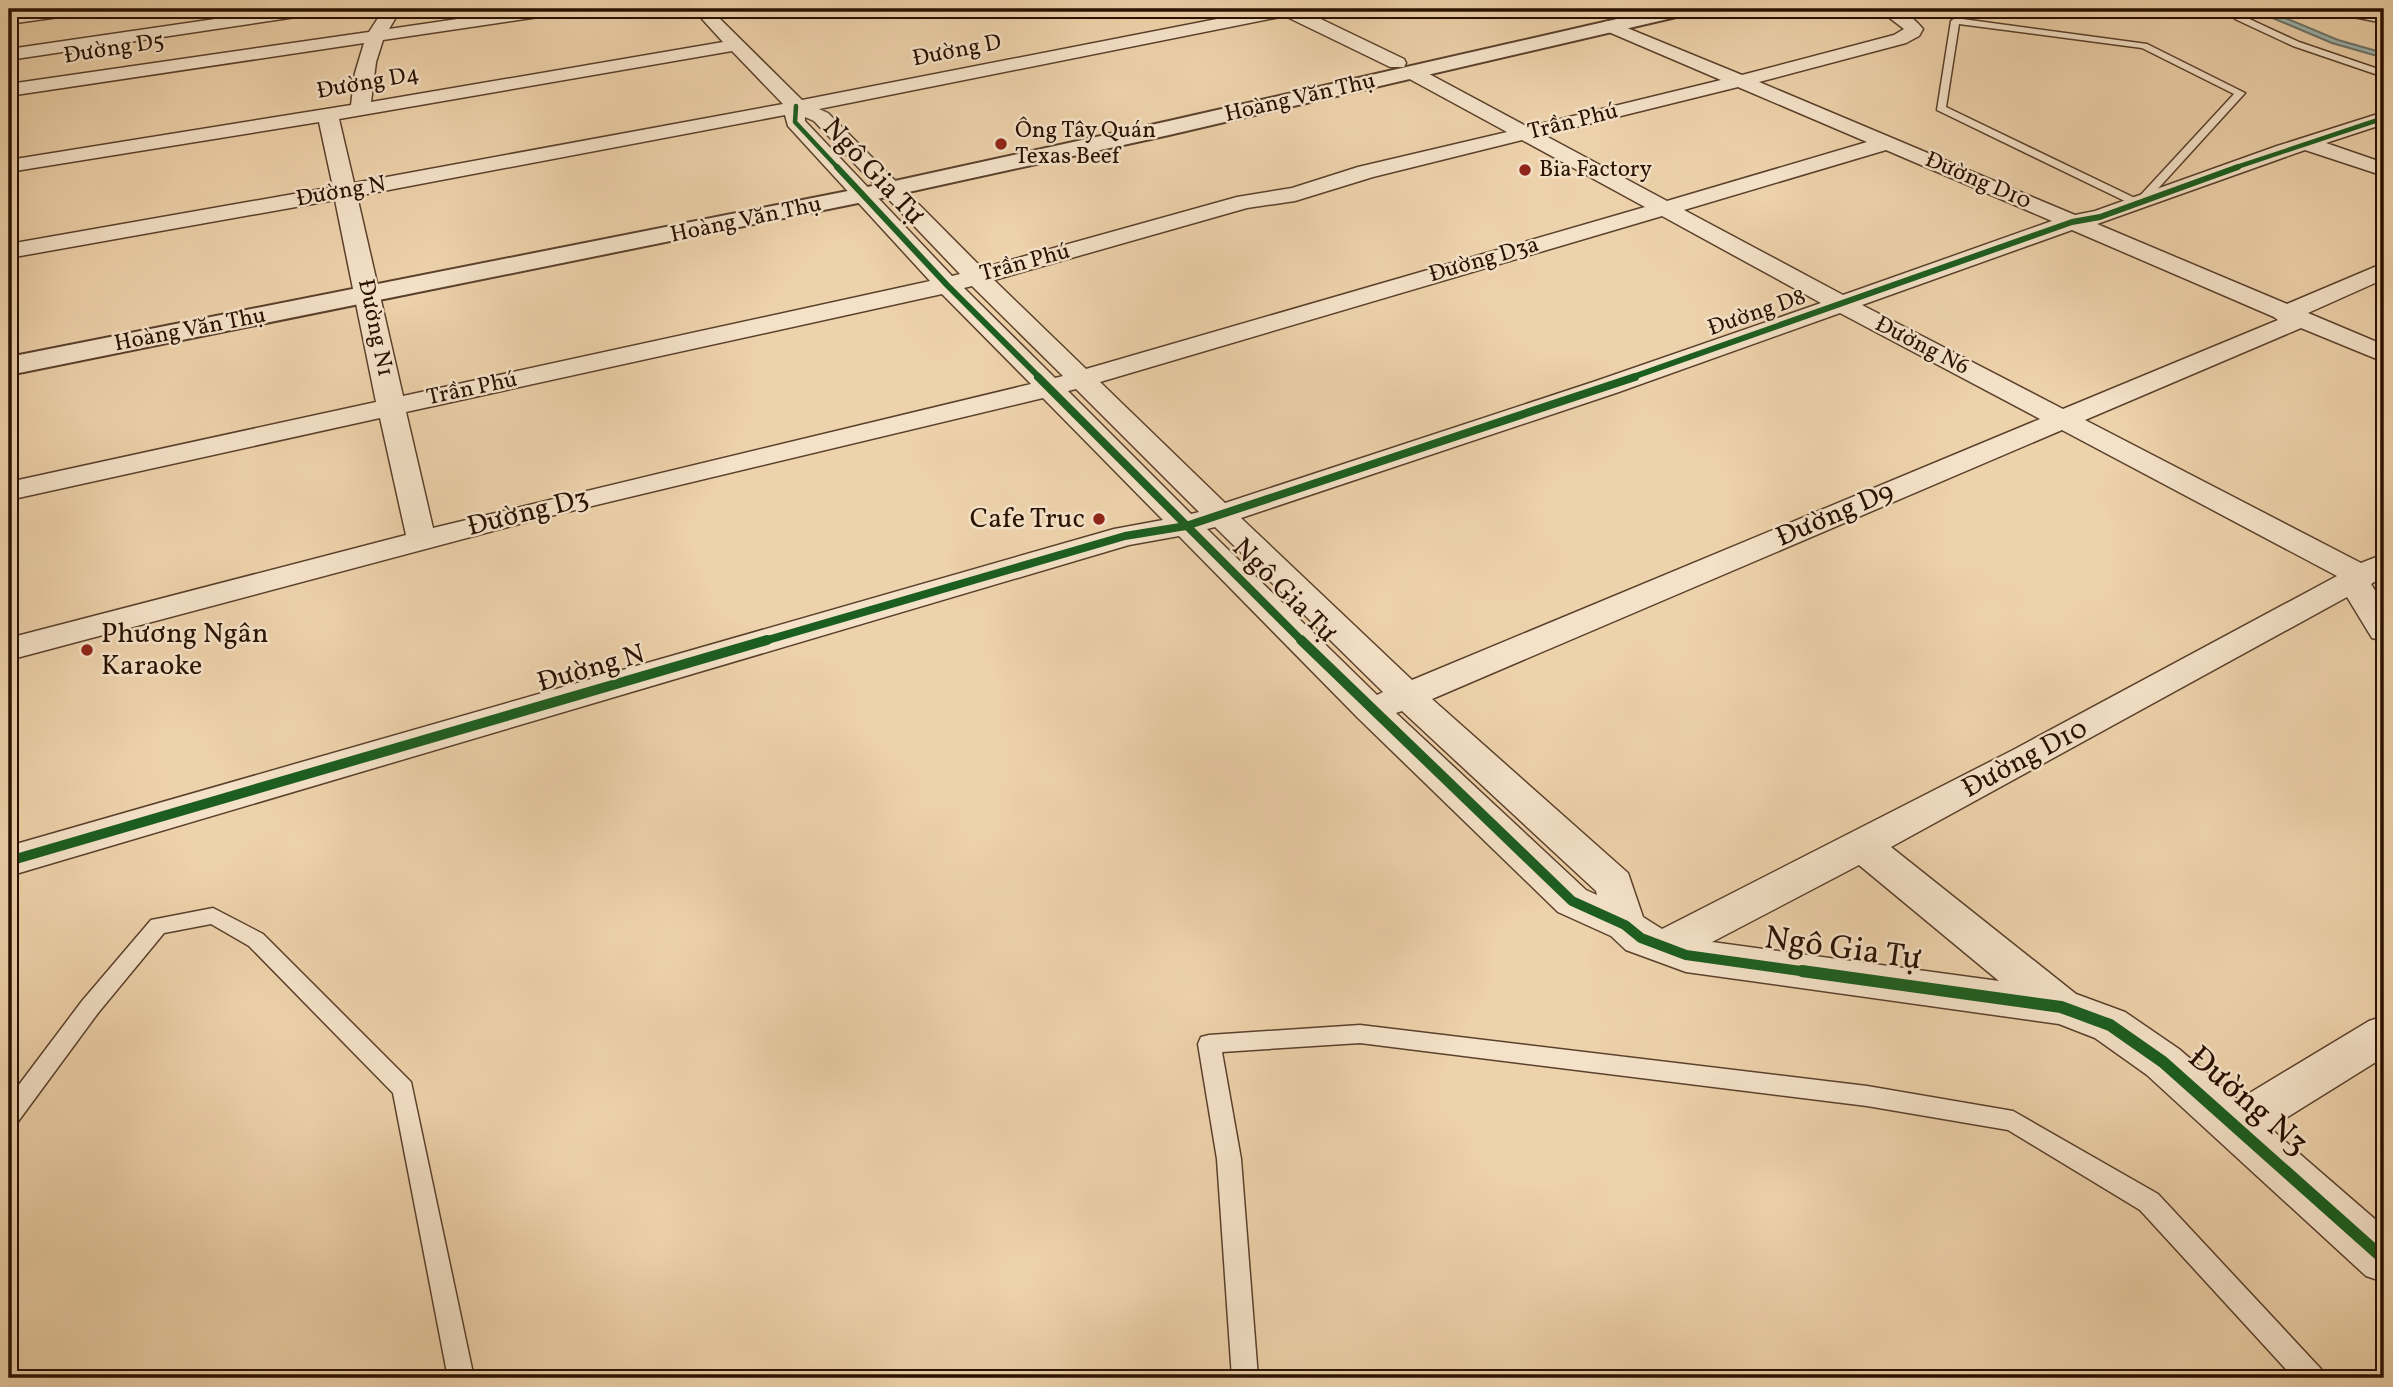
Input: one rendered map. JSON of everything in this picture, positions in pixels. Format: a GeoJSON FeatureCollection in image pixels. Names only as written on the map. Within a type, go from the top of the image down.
{"type":"FeatureCollection","features":[{"type":"Feature","properties":{"kind":"street"},"geometry":{"type":"LineString","coordinates":[[9,19],[80,9]]}},
{"type":"Feature","properties":{"kind":"street"},"geometry":{"type":"LineString","coordinates":[[9,55],[316,9]]}},
{"type":"Feature","properties":{"kind":"street"},"geometry":{"type":"LineString","coordinates":[[361,109],[368,51],[395,9]]}},
{"type":"Feature","properties":{"kind":"street","name":"Đường D5"},"geometry":{"type":"LineString","coordinates":[[9,90],[559,9]]}},
{"type":"Feature","properties":{"kind":"street","name":"Ngô Gia Tự"},"geometry":{"type":"LineString","coordinates":[[701,9],[796,106],[795,122],[977,277],[1407,696],[1614,884],[1625,925]]}},
{"type":"Feature","properties":{"kind":"street","name":"Đường D"},"geometry":{"type":"LineString","coordinates":[[796,106],[1252,12],[1289,9]]}},
{"type":"Feature","properties":{"kind":"street","name":"Đường N6"},"geometry":{"type":"LineString","coordinates":[[1289,9],[1404,67],[1523,134],[1842,304],[2366,573]]}},
{"type":"Feature","properties":{"kind":"street","name":"Hoàng Văn Thụ"},"geometry":{"type":"LineString","coordinates":[[9,352],[158,330],[872,187],[1530,38],[1631,9]]}},
{"type":"Feature","properties":{"kind":"street","name":"Hoàng Văn Thụ"},"geometry":{"type":"LineString","coordinates":[[1602,18],[1685,9]]}},
{"type":"Feature","properties":{"kind":"street"},"geometry":{"type":"LineString","coordinates":[[2339,9],[2384,18]]}},
{"type":"Feature","properties":{"kind":"street","name":"Trần Phú"},"geometry":{"type":"LineString","coordinates":[[9,491],[947,285],[1245,202],[1295,194],[1366,173],[1741,81],[1912,34],[1914,29],[1910,24],[1889,10]]}},
{"type":"Feature","properties":{"kind":"street","name":"Đường D10"},"geometry":{"type":"LineString","coordinates":[[1602,18],[1741,81],[2384,354]]}},
{"type":"Feature","properties":{"kind":"street","name":"Đường D4"},"geometry":{"type":"LineString","coordinates":[[9,166],[328,115],[735,44]]}},
{"type":"Feature","properties":{"kind":"street","name":"Đường N"},"geometry":{"type":"LineString","coordinates":[[9,251],[346,192],[796,106]]}},
{"type":"Feature","properties":{"kind":"street","name":"Đường N1"},"geometry":{"type":"LineString","coordinates":[[328,115],[417,526],[423,540]]}},
{"type":"Feature","properties":{"kind":"street","name":"Đường D8"},"geometry":{"type":"LineString","coordinates":[[1186,526],[1606,387],[2072,222],[2100,217],[2305,143],[2384,118]]}},
{"type":"Feature","properties":{"kind":"street","name":"Đường D3a"},"geometry":{"type":"LineString","coordinates":[[1050,388],[1888,143]]}},
{"type":"Feature","properties":{"kind":"street"},"geometry":{"type":"LineString","coordinates":[[2305,143],[2384,170]]}},
{"type":"Feature","properties":{"kind":"street","name":"Ngô Gia Tự"},"geometry":{"type":"LineString","coordinates":[[872,187],[947,285],[1371,710],[1572,901],[1625,925],[1641,938],[1686,955],[2061,1007]]}},
{"type":"Feature","properties":{"kind":"street","name":"Đường D9"},"geometry":{"type":"LineString","coordinates":[[1371,710],[2064,419],[2292,317],[2384,270]]}},
{"type":"Feature","properties":{"kind":"street","name":"Hoàng Văn Thụ"},"geometry":{"type":"LineString","coordinates":[[9,366],[158,330]]}},
{"type":"Feature","properties":{"kind":"street","name":"Đường D3"},"geometry":{"type":"LineString","coordinates":[[9,649],[536,511],[1050,388]]}},
{"type":"Feature","properties":{"kind":"street","name":"Đường N"},"geometry":{"type":"LineString","coordinates":[[9,861],[1125,536],[1186,526]]}},
{"type":"Feature","properties":{"kind":"street"},"geometry":{"type":"LineString","coordinates":[[2366,573],[2384,631]]}},
{"type":"Feature","properties":{"kind":"street","name":"Đường D10"},"geometry":{"type":"LineString","coordinates":[[1663,948],[1863,846],[2366,573]]}},
{"type":"Feature","properties":{"kind":"street"},"geometry":{"type":"LineString","coordinates":[[1863,846],[2061,1007]]}},
{"type":"Feature","properties":{"kind":"street","name":"Đường N3"},"geometry":{"type":"LineString","coordinates":[[2061,1007],[2110,1025],[2163,1062],[2384,1259]]}},
{"type":"Feature","properties":{"kind":"street"},"geometry":{"type":"LineString","coordinates":[[2236,1125],[2384,1034]]}},
{"type":"Feature","properties":{"kind":"lane"},"geometry":{"type":"LineString","coordinates":[[1889,10],[1964,14]]}},
{"type":"Feature","properties":{"kind":"lane"},"geometry":{"type":"LineString","coordinates":[[2240,12],[2238,17],[2296,44],[2384,74]]}},
{"type":"Feature","properties":{"kind":"lane"},"geometry":{"type":"LineString","coordinates":[[1955,21],[2144,46],[2240,93],[2139,203],[1941,108],[1955,21]]}},
{"type":"Feature","properties":{"kind":"lane"},"geometry":{"type":"LineString","coordinates":[[9,1116],[90,1007],[158,926],[213,916],[256,940],[403,1089],[461,1378]]}},
{"type":"Feature","properties":{"kind":"lane"},"geometry":{"type":"LineString","coordinates":[[1245,1378],[1229,1159],[1209,1044],[1360,1034],[1867,1096],[2013,1121],[2149,1202],[2312,1378]]}},
{"type":"Feature","properties":{"kind":"water"},"geometry":{"type":"Polygon","coordinates":[[[2251,9],[2264,9],[2338,40],[2384,53],[2384,58],[2332,43],[2251,9]]]}},
{"type":"Feature","properties":{"kind":"cycle path"},"geometry":{"type":"LineString","coordinates":[[796,106],[795,122],[947,285],[1371,710],[1572,901],[1625,925],[1641,938],[1686,955],[2061,1007],[2110,1025],[2163,1062],[2384,1259]]}},
{"type":"Feature","properties":{"kind":"cycle path"},"geometry":{"type":"LineString","coordinates":[[9,861],[1125,536],[1186,526],[1606,387],[2072,222],[2100,217],[2284,150],[2384,118]]}},
{"type":"Feature","properties":{"kind":"place","name":"Ông Tây Quán Texas Beef"},"geometry":{"type":"Point","coordinates":[1001,144]}},
{"type":"Feature","properties":{"kind":"place","name":"Bia Factory"},"geometry":{"type":"Point","coordinates":[1525,170]}},
{"type":"Feature","properties":{"kind":"place","name":"Cafe Truc"},"geometry":{"type":"Point","coordinates":[1099,519]}},
{"type":"Feature","properties":{"kind":"place","name":"Phương Ngân Karaoke"},"geometry":{"type":"Point","coordinates":[87,650]}}]}
